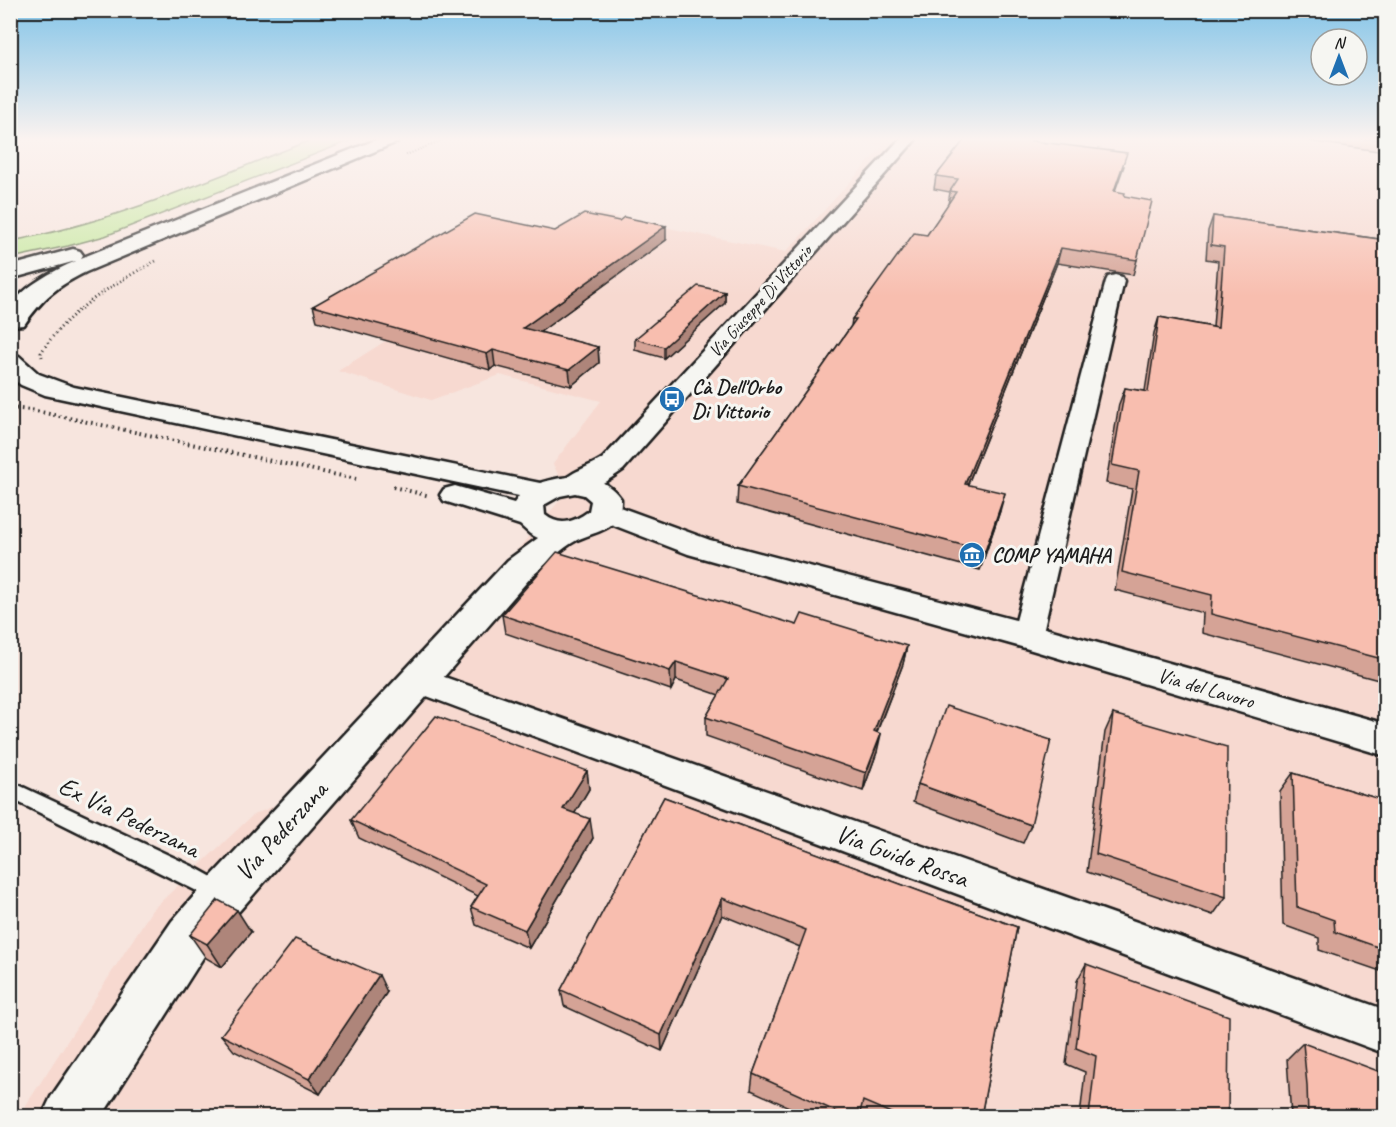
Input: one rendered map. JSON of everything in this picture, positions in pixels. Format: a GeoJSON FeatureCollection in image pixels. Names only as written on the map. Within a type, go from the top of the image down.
{"type":"FeatureCollection","features":[{"type":"Feature","properties":{"kind":"main road"},"geometry":{"type":"LineString","coordinates":[[10,273],[63,259],[234,192]]}},
{"type":"Feature","properties":{"kind":"main road"},"geometry":{"type":"LineString","coordinates":[[12,322],[26,302],[42,288],[68,272],[262,192]]}},
{"type":"Feature","properties":{"kind":"main road","name":"Via Giuseppe Di Vittorio"},"geometry":{"type":"LineString","coordinates":[[568,511],[860,192]]}},
{"type":"Feature","properties":{"kind":"main road"},"geometry":{"type":"LineString","coordinates":[[10,261],[121,236]]}},
{"type":"Feature","properties":{"kind":"main road"},"geometry":{"type":"LineString","coordinates":[[10,361],[21,375],[44,386],[72,394],[568,511]]}},
{"type":"Feature","properties":{"kind":"main road"},"geometry":{"type":"LineString","coordinates":[[10,398],[56,404],[421,485],[568,511]]}},
{"type":"Feature","properties":{"kind":"main road","name":"Via del Lavoro"},"geometry":{"type":"LineString","coordinates":[[568,511],[1027,636],[1386,740]]}},
{"type":"Feature","properties":{"kind":"main road","name":"Via Pederzana"},"geometry":{"type":"LineString","coordinates":[[70,1116],[189,937],[224,895],[520,568],[568,511]]}},
{"type":"Feature","properties":{"kind":"street"},"geometry":{"type":"LineString","coordinates":[[1027,636],[1115,281]]}},
{"type":"Feature","properties":{"kind":"street","name":"Via Guido Rossa"},"geometry":{"type":"LineString","coordinates":[[419,680],[1386,1032]]}},
{"type":"Feature","properties":{"kind":"lane","name":"Ex Via Pederzana"},"geometry":{"type":"LineString","coordinates":[[10,789],[187,874],[224,895]]}},
{"type":"Feature","properties":{"kind":"path"},"geometry":{"type":"LineString","coordinates":[[43,360],[40,353],[47,339],[60,326],[114,285],[161,259]]}},
{"type":"Feature","properties":{"kind":"path"},"geometry":{"type":"LineString","coordinates":[[10,408],[31,410],[361,480]]}},
{"type":"Feature","properties":{"kind":"path"},"geometry":{"type":"LineString","coordinates":[[384,485],[436,498]]}},
{"type":"Feature","properties":{"kind":"shaded area"},"geometry":{"type":"Polygon","coordinates":[[[841,192],[1385,192],[1385,1116],[19,1116],[152,910],[253,815],[283,802],[487,585],[567,492],[553,464],[601,401],[500,375],[431,400],[338,371],[590,212],[786,252],[841,192]]]}},
{"type":"Feature","properties":{"kind":"green space"},"geometry":{"type":"Polygon","coordinates":[[[179,192],[219,192],[105,236],[11,258],[11,241],[89,222],[179,192]]]}},
{"type":"Feature","properties":{"kind":"building"},"geometry":{"type":"Polygon","coordinates":[[[954,192],[1117,192],[1125,193],[1124,196],[1152,201],[1137,260],[1061,248],[965,484],[1005,493],[985,551],[738,486],[914,233],[927,235],[956,192],[954,192]]]}},
{"type":"Feature","properties":{"kind":"building"},"geometry":{"type":"Polygon","coordinates":[[[475,214],[555,231],[584,214],[619,221],[624,217],[666,226],[523,328],[598,347],[569,370],[493,350],[487,354],[313,306],[475,214]]]}},
{"type":"Feature","properties":{"kind":"building"},"geometry":{"type":"Polygon","coordinates":[[[1213,216],[1386,240],[1386,660],[1211,614],[1212,595],[1122,572],[1139,471],[1112,465],[1125,388],[1148,392],[1159,317],[1218,328],[1224,247],[1211,245],[1213,216]]]}},
{"type":"Feature","properties":{"kind":"building"},"geometry":{"type":"Polygon","coordinates":[[[698,286],[725,292],[664,347],[635,339],[698,286]]]}},
{"type":"Feature","properties":{"kind":"building"},"geometry":{"type":"Polygon","coordinates":[[[557,552],[797,625],[802,614],[907,646],[874,731],[881,734],[866,773],[706,717],[728,679],[676,662],[670,671],[502,615],[557,552]]]}},
{"type":"Feature","properties":{"kind":"building"},"geometry":{"type":"Polygon","coordinates":[[[946,706],[1051,740],[1031,825],[918,784],[946,706]]]}},
{"type":"Feature","properties":{"kind":"building"},"geometry":{"type":"Polygon","coordinates":[[[1113,714],[1227,747],[1226,897],[1096,854],[1113,714]]]}},
{"type":"Feature","properties":{"kind":"building"},"geometry":{"type":"Polygon","coordinates":[[[436,716],[587,771],[563,809],[590,819],[525,930],[471,907],[486,884],[351,820],[436,716]]]}},
{"type":"Feature","properties":{"kind":"building"},"geometry":{"type":"Polygon","coordinates":[[[1293,773],[1386,801],[1386,950],[1335,932],[1334,920],[1297,907],[1293,773]]]}},
{"type":"Feature","properties":{"kind":"building"},"geometry":{"type":"Polygon","coordinates":[[[664,797],[1017,927],[981,1116],[898,1116],[863,1101],[859,1116],[846,1116],[753,1074],[806,930],[722,898],[661,1035],[561,990],[664,797]]]}},
{"type":"Feature","properties":{"kind":"building"},"geometry":{"type":"Polygon","coordinates":[[[218,900],[237,910],[207,944],[190,935],[218,900]]]}},
{"type":"Feature","properties":{"kind":"building"},"geometry":{"type":"Polygon","coordinates":[[[295,939],[379,975],[309,1079],[221,1035],[295,939]]]}},
{"type":"Feature","properties":{"kind":"building"},"geometry":{"type":"Polygon","coordinates":[[[1086,964],[1229,1016],[1228,1116],[1089,1116],[1096,1056],[1076,1048],[1086,964]]]}},
{"type":"Feature","properties":{"kind":"building"},"geometry":{"type":"Polygon","coordinates":[[[1303,1043],[1386,1074],[1386,1116],[1308,1116],[1303,1043]]]}},
{"type":"Feature","properties":{"kind":"place","name":"Cà Dell'Orbo Di Vittorio"},"geometry":{"type":"Point","coordinates":[672,399]}},
{"type":"Feature","properties":{"kind":"place","name":"COMP YAMAHA"},"geometry":{"type":"Point","coordinates":[972,555]}}]}
